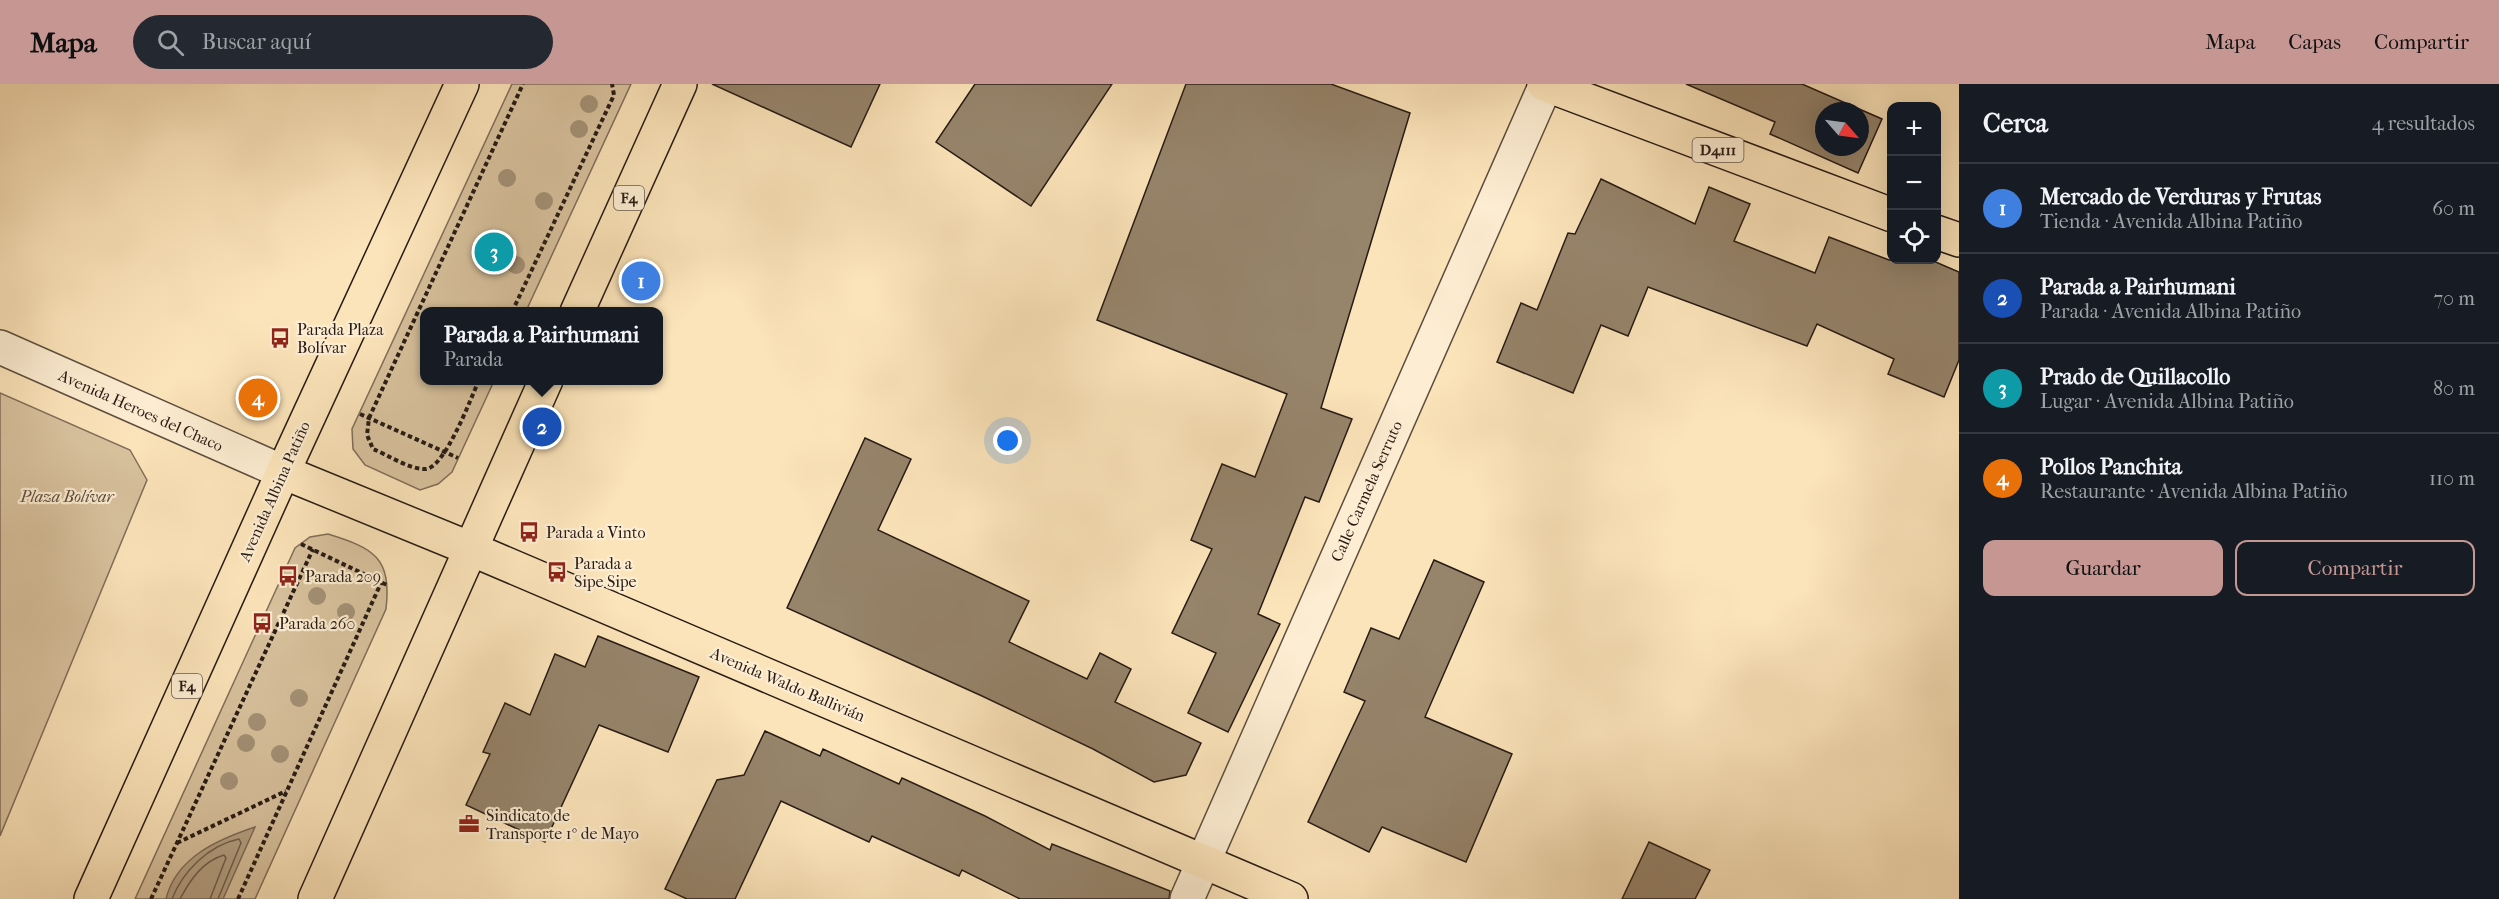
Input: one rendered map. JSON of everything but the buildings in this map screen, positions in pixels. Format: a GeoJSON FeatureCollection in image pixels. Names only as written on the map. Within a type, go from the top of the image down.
{"type":"FeatureCollection","features":[{"type":"Feature","properties":{"kind":"main road","name":"Avenida Albina Patiño"},"geometry":{"type":"LineString","coordinates":[[91,899],[283,472],[462,84]]}},
{"type":"Feature","properties":{"kind":"main road","name":"F4"},"geometry":{"type":"LineString","coordinates":[[579,307],[680,84]]}},
{"type":"Feature","properties":{"kind":"main road","name":"D4111"},"geometry":{"type":"LineString","coordinates":[[1545,84],[1887,213]]}},
{"type":"Feature","properties":{"kind":"main road"},"geometry":{"type":"LineString","coordinates":[[1941,234],[1959,240]]}},
{"type":"Feature","properties":{"kind":"main road"},"geometry":{"type":"LineString","coordinates":[[315,899],[544,385]]}},
{"type":"Feature","properties":{"kind":"main road","name":"Avenida Waldo Ballivián"},"geometry":{"type":"LineString","coordinates":[[283,472],[471,549],[1291,899]]}},
{"type":"Feature","properties":{"kind":"street","name":"Calle Carmela Serruto"},"geometry":{"type":"LineString","coordinates":[[1187,899],[1545,84]]}},
{"type":"Feature","properties":{"kind":"street","name":"Avenida Heroes del Chaco"},"geometry":{"type":"LineString","coordinates":[[0,347],[283,472]]}},
{"type":"Feature","properties":{"kind":"path"},"geometry":{"type":"LineString","coordinates":[[420,307],[523,84]]}},
{"type":"Feature","properties":{"kind":"path"},"geometry":{"type":"LineString","coordinates":[[514,307],[614,95],[612,84]]}},
{"type":"Feature","properties":{"kind":"path"},"geometry":{"type":"LineString","coordinates":[[420,307],[369,418],[367,435],[373,449],[428,470],[436,465],[445,452],[477,385]]}},
{"type":"Feature","properties":{"kind":"path"},"geometry":{"type":"LineString","coordinates":[[360,414],[458,458]]}},
{"type":"Feature","properties":{"kind":"path"},"geometry":{"type":"LineString","coordinates":[[301,544],[389,586]]}},
{"type":"Feature","properties":{"kind":"path"},"geometry":{"type":"LineString","coordinates":[[151,899],[313,549]]}},
{"type":"Feature","properties":{"kind":"path"},"geometry":{"type":"LineString","coordinates":[[238,899],[381,583]]}},
{"type":"Feature","properties":{"kind":"path"},"geometry":{"type":"LineString","coordinates":[[176,843],[287,790]]}},
{"type":"Feature","properties":{"kind":"green space"},"geometry":{"type":"Polygon","coordinates":[[[512,84],[631,84],[528,307],[420,307],[420,385],[492,385],[452,472],[438,484],[420,490],[365,465],[353,449],[352,429],[512,84]]]}},
{"type":"Feature","properties":{"kind":"green space","name":"Plaza Bolívar"},"geometry":{"type":"Polygon","coordinates":[[[0,393],[130,450],[147,480],[0,836],[0,393]]]}},
{"type":"Feature","properties":{"kind":"green space"},"geometry":{"type":"Polygon","coordinates":[[[328,534],[357,544],[376,557],[386,577],[386,609],[255,899],[135,899],[295,548],[310,537],[328,534]]]}},
{"type":"Feature","properties":{"kind":"water"},"geometry":{"type":"Polygon","coordinates":[[[255,827],[223,899],[166,899],[171,884],[189,861],[227,837],[255,827]]]}},
{"type":"Feature","properties":{"kind":"place","name":"Prado de Quillacollo"},"geometry":{"type":"Point","coordinates":[494,252]}},
{"type":"Feature","properties":{"kind":"place","name":"Mercado de Verduras y Frutas"},"geometry":{"type":"Point","coordinates":[641,281]}},
{"type":"Feature","properties":{"kind":"place","name":"Parada Plaza Bolívar"},"geometry":{"type":"Point","coordinates":[280,338]}},
{"type":"Feature","properties":{"kind":"place","name":"Pollos Panchita"},"geometry":{"type":"Point","coordinates":[258,398]}},
{"type":"Feature","properties":{"kind":"place","name":"Parada a Pairhumani"},"geometry":{"type":"Point","coordinates":[542,427]}},
{"type":"Feature","properties":{"kind":"place","name":"Parada a Vinto"},"geometry":{"type":"Point","coordinates":[529,532]}},
{"type":"Feature","properties":{"kind":"place","name":"Parada a Sipe Sipe"},"geometry":{"type":"Point","coordinates":[557,572]}},
{"type":"Feature","properties":{"kind":"place","name":"Parada 209"},"geometry":{"type":"Point","coordinates":[288,576]}},
{"type":"Feature","properties":{"kind":"place","name":"Parada 260"},"geometry":{"type":"Point","coordinates":[262,623]}},
{"type":"Feature","properties":{"kind":"place","name":"Sindicato de Transporte 1º de Mayo"},"geometry":{"type":"Point","coordinates":[469,824]}}]}
